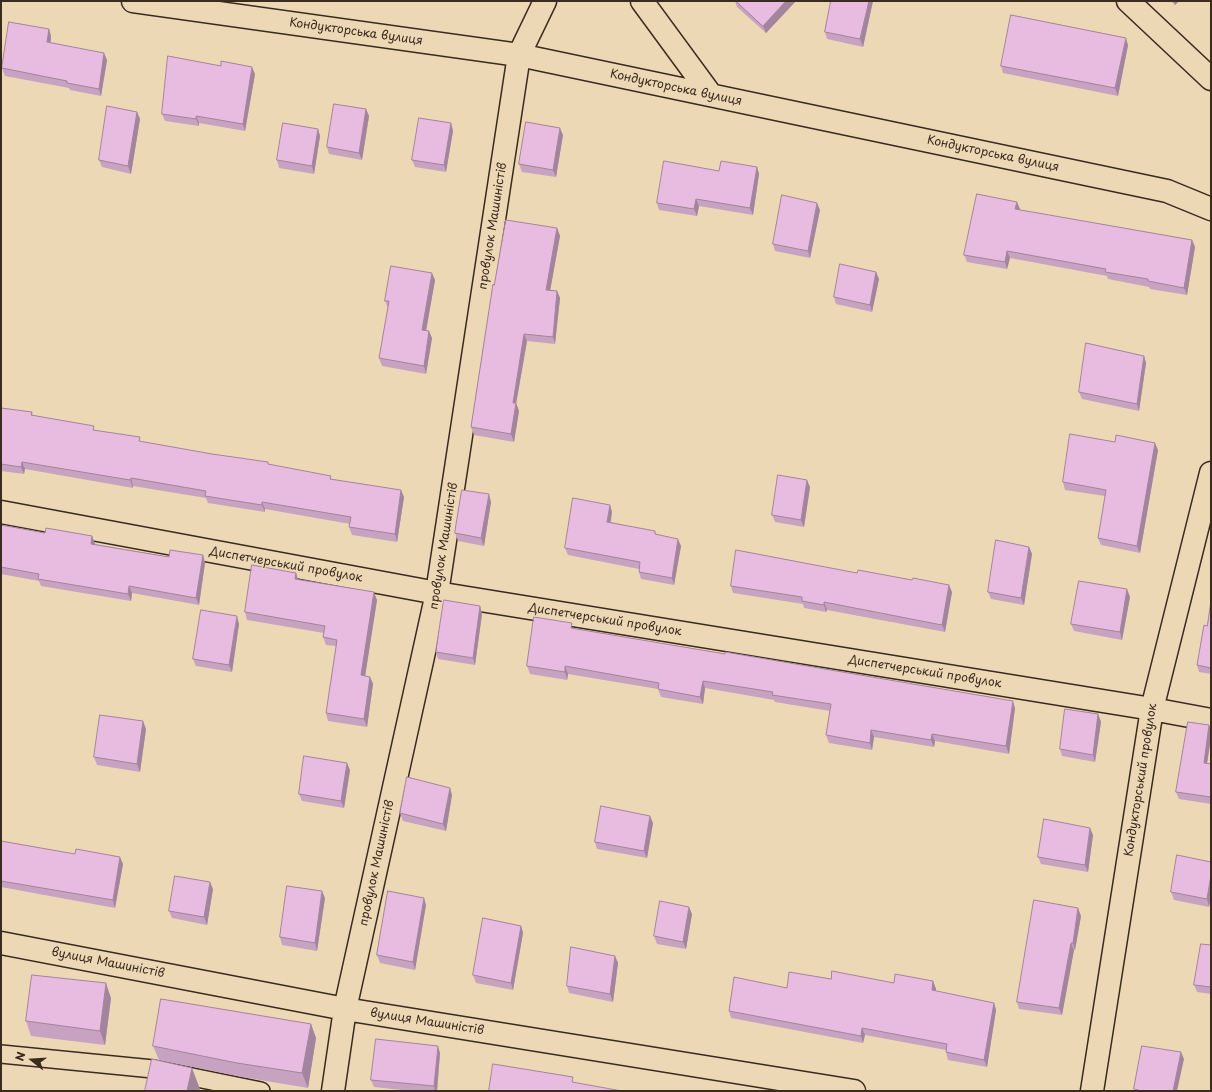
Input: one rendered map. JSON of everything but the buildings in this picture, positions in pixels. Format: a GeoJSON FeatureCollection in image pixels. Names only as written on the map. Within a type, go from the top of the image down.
{"type":"FeatureCollection","features":[{"type":"Feature","properties":{"kind":"street","name":"Кондукторська вулиця"},"geometry":{"type":"LineString","coordinates":[[133,1],[519,55],[1168,190],[1211,209]]}},
{"type":"Feature","properties":{"kind":"street","name":"провулок Машиністів"},"geometry":{"type":"LineString","coordinates":[[333,1091],[345,1009],[437,593],[519,55],[546,1]]}},
{"type":"Feature","properties":{"kind":"street"},"geometry":{"type":"LineString","coordinates":[[642,1],[710,95]]}},
{"type":"Feature","properties":{"kind":"street"},"geometry":{"type":"LineString","coordinates":[[1128,1],[1211,79]]}},
{"type":"Feature","properties":{"kind":"street","name":"Кондукторський провулок"},"geometry":{"type":"LineString","coordinates":[[1092,1091],[1152,709],[1211,473]]}},
{"type":"Feature","properties":{"kind":"street","name":"Диспетчерський провулок"},"geometry":{"type":"LineString","coordinates":[[1,512],[437,593],[1152,709],[1211,720]]}},
{"type":"Feature","properties":{"kind":"street","name":"вулиця Машиністів"},"geometry":{"type":"LineString","coordinates":[[1,943],[345,1009],[854,1091]]}},
{"type":"Feature","properties":{"kind":"lane"},"geometry":{"type":"LineString","coordinates":[[1,1054],[153,1069],[261,1091]]}}]}
